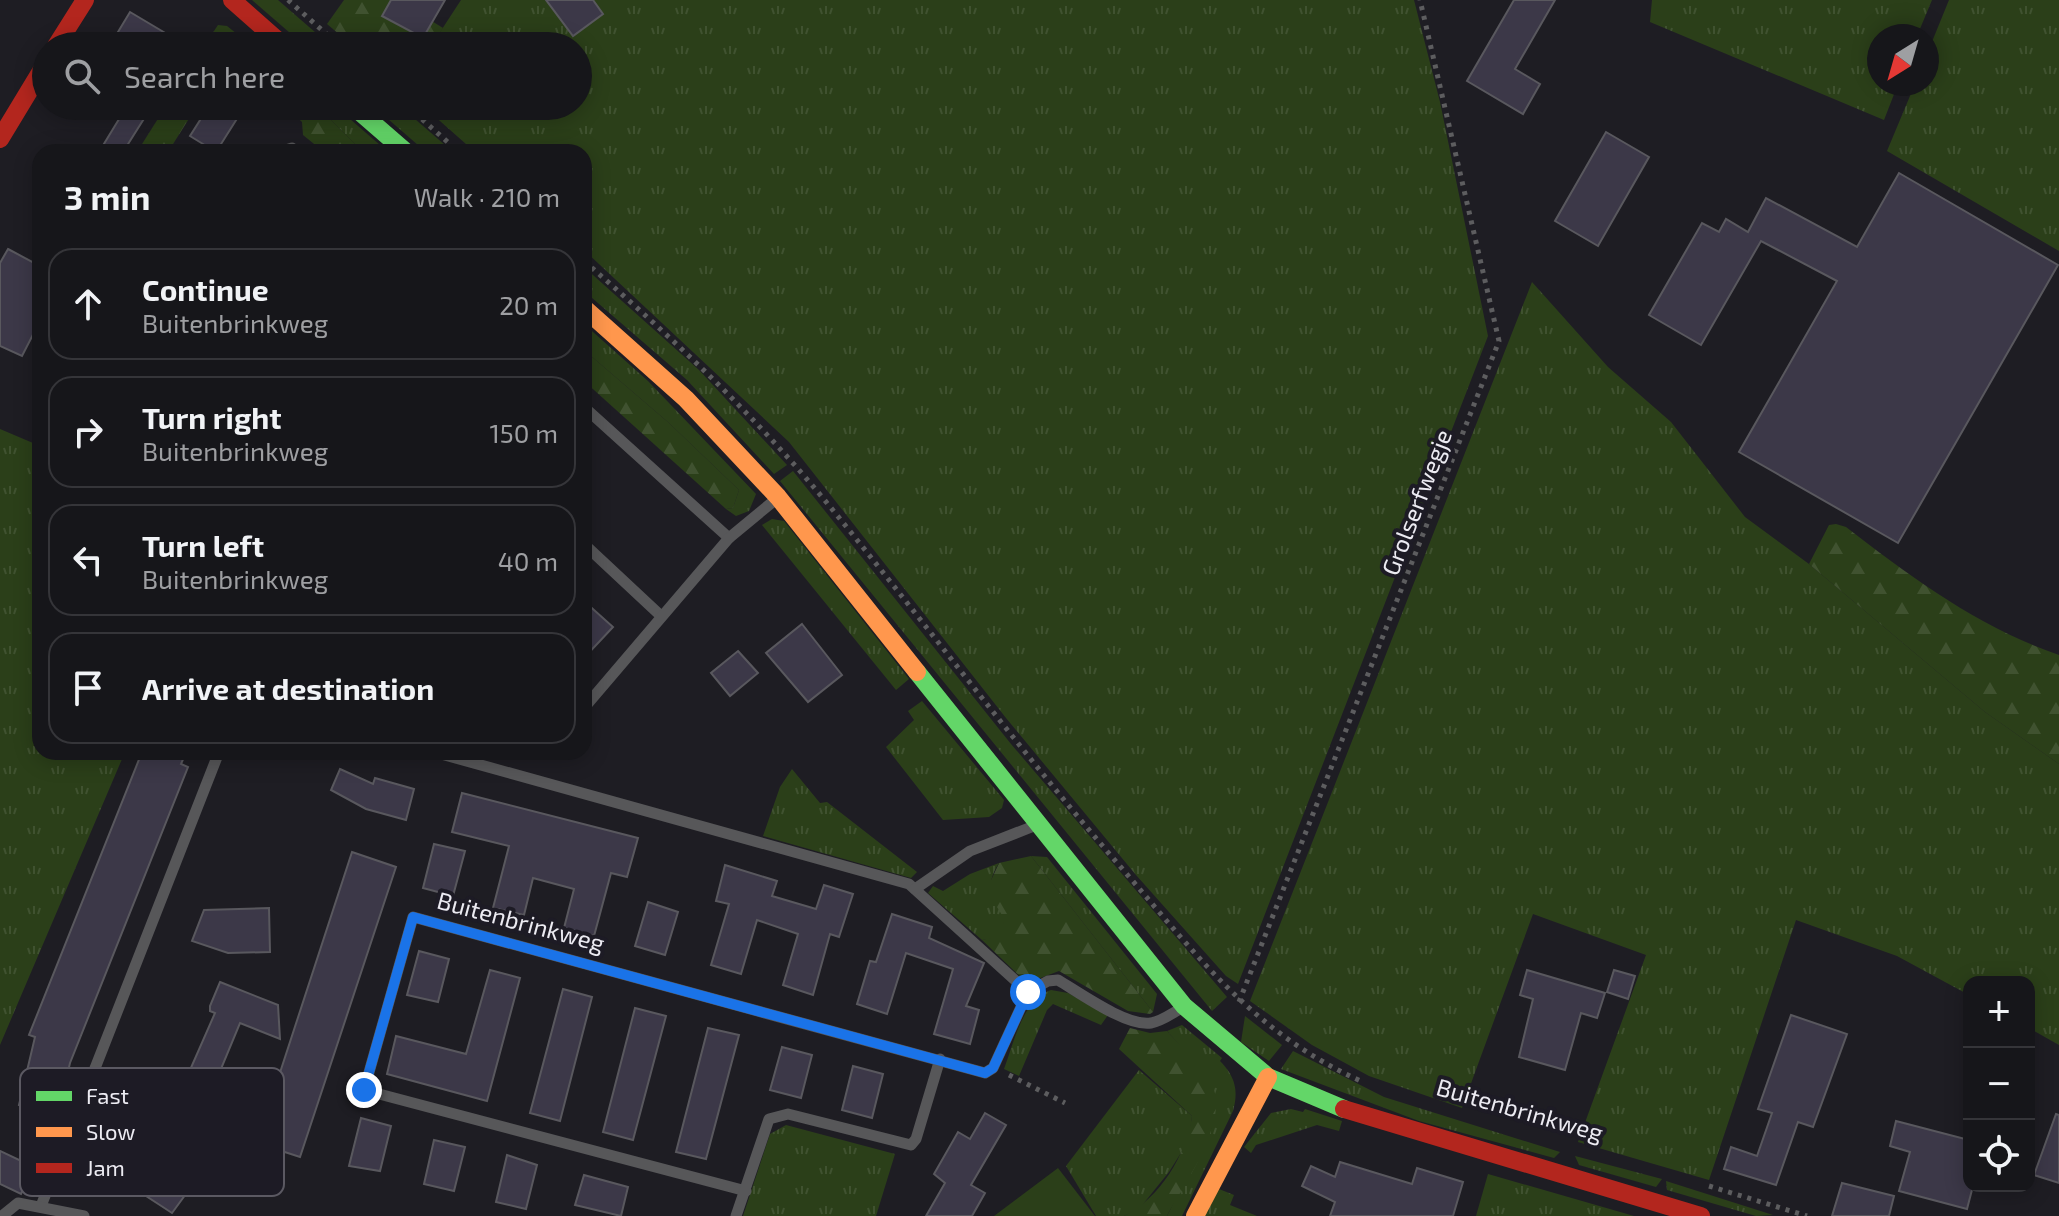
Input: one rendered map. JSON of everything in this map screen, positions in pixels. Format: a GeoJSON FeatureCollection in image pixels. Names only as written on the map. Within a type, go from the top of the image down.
{"type":"FeatureCollection","features":[{"type":"Feature","properties":{"kind":"main road"},"geometry":{"type":"LineString","coordinates":[[65,32],[85,0]]}},
{"type":"Feature","properties":{"kind":"main road"},"geometry":{"type":"LineString","coordinates":[[232,0],[268,32]]}},
{"type":"Feature","properties":{"kind":"main road"},"geometry":{"type":"LineString","coordinates":[[0,139],[32,86]]}},
{"type":"Feature","properties":{"kind":"main road"},"geometry":{"type":"LineString","coordinates":[[369,120],[397,144]]}},
{"type":"Feature","properties":{"kind":"main road","name":"Buitenbrinkweg"},"geometry":{"type":"LineString","coordinates":[[592,315],[686,399],[778,497],[1184,1006],[1268,1077],[1346,1110],[1701,1216]]}},
{"type":"Feature","properties":{"kind":"main road"},"geometry":{"type":"LineString","coordinates":[[1195,1216],[1268,1077]]}},
{"type":"Feature","properties":{"kind":"lane"},"geometry":{"type":"LineString","coordinates":[[592,414],[729,538]]}},
{"type":"Feature","properties":{"kind":"lane"},"geometry":{"type":"LineString","coordinates":[[592,698],[729,538],[778,497]]}},
{"type":"Feature","properties":{"kind":"lane"},"geometry":{"type":"LineString","coordinates":[[592,551],[660,615]]}},
{"type":"Feature","properties":{"kind":"lane"},"geometry":{"type":"LineString","coordinates":[[95,1068],[216,760]]}},
{"type":"Feature","properties":{"kind":"lane"},"geometry":{"type":"LineString","coordinates":[[463,760],[894,880],[915,889],[1028,992]]}},
{"type":"Feature","properties":{"kind":"lane"},"geometry":{"type":"LineString","coordinates":[[915,889],[970,851],[1040,823]]}},
{"type":"Feature","properties":{"kind":"lane","name":"Buitenbrinkweg"},"geometry":{"type":"LineString","coordinates":[[746,1191],[364,1090],[413,917],[985,1073],[993,1068]]}},
{"type":"Feature","properties":{"kind":"lane"},"geometry":{"type":"LineString","coordinates":[[993,1068],[1028,992],[1048,981],[1058,980],[1125,1018],[1143,1023],[1163,1019],[1184,1006]]}},
{"type":"Feature","properties":{"kind":"lane"},"geometry":{"type":"LineString","coordinates":[[736,1216],[764,1124],[777,1115],[788,1114],[911,1145],[940,1059]]}},
{"type":"Feature","properties":{"kind":"lane"},"geometry":{"type":"LineString","coordinates":[[41,1206],[45,1196]]}},
{"type":"Feature","properties":{"kind":"lane"},"geometry":{"type":"LineString","coordinates":[[2,1216],[18,1203],[84,1216]]}},
{"type":"Feature","properties":{"kind":"path"},"geometry":{"type":"LineString","coordinates":[[288,0],[324,32]]}},
{"type":"Feature","properties":{"kind":"path","name":"Grolserfwegje"},"geometry":{"type":"LineString","coordinates":[[1368,1084],[1289,1043],[1239,1002],[1499,341],[1420,0]]}},
{"type":"Feature","properties":{"kind":"path"},"geometry":{"type":"LineString","coordinates":[[423,120],[450,144]]}},
{"type":"Feature","properties":{"kind":"path"},"geometry":{"type":"LineString","coordinates":[[993,1068],[1065,1103]]}},
{"type":"Feature","properties":{"kind":"path"},"geometry":{"type":"LineString","coordinates":[[1695,1182],[1807,1216]]}},
{"type":"Feature","properties":{"kind":"green space"},"geometry":{"type":"Polygon","coordinates":[[[252,0],[278,0],[315,32],[289,32],[252,0]]]}},
{"type":"Feature","properties":{"kind":"green space"},"geometry":{"type":"Polygon","coordinates":[[[344,0],[398,0],[443,28],[440,32],[336,32],[327,24],[344,0]]]}},
{"type":"Feature","properties":{"kind":"green space"},"geometry":{"type":"Polygon","coordinates":[[[461,0],[1414,0],[1440,102],[1488,336],[1238,984],[1226,976],[1136,875],[1006,718],[789,442],[592,257],[592,144],[466,144],[439,120],[592,120],[592,32],[440,32],[461,0]]]}},
{"type":"Feature","properties":{"kind":"green space"},"geometry":{"type":"Polygon","coordinates":[[[1652,0],[1932,0],[1922,24],[1867,24],[1867,96],[1893,96],[1884,120],[1650,22],[1652,0]]]}},
{"type":"Feature","properties":{"kind":"green space"},"geometry":{"type":"Polygon","coordinates":[[[1949,0],[2059,0],[2059,251],[1887,151],[1910,96],[1939,96],[1939,25],[1949,0]]]}},
{"type":"Feature","properties":{"kind":"green space"},"geometry":{"type":"Polygon","coordinates":[[[218,25],[227,26],[234,32],[213,32],[218,25]]]}},
{"type":"Feature","properties":{"kind":"green space"},"geometry":{"type":"Polygon","coordinates":[[[157,120],[188,120],[173,144],[142,144],[157,120]]]}},
{"type":"Feature","properties":{"kind":"green space"},"geometry":{"type":"Polygon","coordinates":[[[300,120],[331,120],[355,144],[314,144],[303,135],[300,120]]]}},
{"type":"Feature","properties":{"kind":"green space"},"geometry":{"type":"Polygon","coordinates":[[[331,120],[351,120],[379,144],[355,144],[331,120]]]}},
{"type":"Feature","properties":{"kind":"green space"},"geometry":{"type":"Polygon","coordinates":[[[389,120],[416,120],[444,144],[417,144],[389,120]]]}},
{"type":"Feature","properties":{"kind":"green space"},"geometry":{"type":"Polygon","coordinates":[[[592,274],[699,370],[787,465],[774,474],[687,380],[592,298],[592,274]]]}},
{"type":"Feature","properties":{"kind":"green space"},"geometry":{"type":"Polygon","coordinates":[[[1532,282],[1608,367],[1671,422],[1745,517],[1809,564],[1985,712],[2059,764],[2059,1045],[2035,1031],[2035,976],[1963,976],[1963,992],[1897,956],[1796,920],[1709,1180],[1578,1142],[1646,955],[1533,914],[1462,1108],[1369,1076],[1312,1045],[1250,1001],[1532,282]]]}},
{"type":"Feature","properties":{"kind":"green space"},"geometry":{"type":"Polygon","coordinates":[[[592,331],[648,381],[756,494],[749,511],[736,516],[726,509],[733,508],[739,490],[669,423],[592,357],[592,331]]]}},
{"type":"Feature","properties":{"kind":"green space"},"geometry":{"type":"Polygon","coordinates":[[[592,357],[669,423],[739,490],[733,508],[726,509],[592,388],[592,357]]]}},
{"type":"Feature","properties":{"kind":"green space"},"geometry":{"type":"Polygon","coordinates":[[[0,429],[32,443],[32,760],[122,760],[0,1045],[0,429]]]}},
{"type":"Feature","properties":{"kind":"green space"},"geometry":{"type":"Polygon","coordinates":[[[793,471],[1011,744],[1227,997],[1212,1011],[780,481],[793,471]]]}},
{"type":"Feature","properties":{"kind":"green space"},"geometry":{"type":"Polygon","coordinates":[[[772,519],[784,521],[909,679],[896,690],[762,525],[772,519]]]}},
{"type":"Feature","properties":{"kind":"green space"},"geometry":{"type":"Polygon","coordinates":[[[1829,525],[1846,527],[1896,565],[1974,616],[2059,655],[2059,764],[1985,712],[1809,564],[1829,525]]]}},
{"type":"Feature","properties":{"kind":"green space"},"geometry":{"type":"Polygon","coordinates":[[[922,701],[1004,800],[1002,808],[989,817],[943,820],[886,747],[914,720],[908,711],[922,701]]]}},
{"type":"Feature","properties":{"kind":"green space"},"geometry":{"type":"Polygon","coordinates":[[[792,769],[820,803],[827,802],[917,872],[911,878],[763,836],[780,787],[792,769]]]}},
{"type":"Feature","properties":{"kind":"green space"},"geometry":{"type":"Polygon","coordinates":[[[1031,856],[1047,857],[1157,994],[1153,1012],[1031,856]]]}},
{"type":"Feature","properties":{"kind":"green space"},"geometry":{"type":"Polygon","coordinates":[[[1031,856],[1153,1012],[1128,1011],[1059,971],[1027,983],[982,940],[995,937],[1003,924],[1001,913],[987,889],[999,863],[1031,856]]]}},
{"type":"Feature","properties":{"kind":"green space"},"geometry":{"type":"Polygon","coordinates":[[[999,863],[991,885],[993,897],[1005,917],[1002,931],[995,938],[982,940],[928,893],[933,886],[943,891],[970,874],[999,863]]]}},
{"type":"Feature","properties":{"kind":"green space"},"geometry":{"type":"Polygon","coordinates":[[[1051,990],[1068,993],[1108,1015],[1101,1025],[1053,1004],[1047,1010],[1019,1076],[1004,1069],[1026,1013],[1041,995],[1051,990]]]}},
{"type":"Feature","properties":{"kind":"green space"},"geometry":{"type":"Polygon","coordinates":[[[1245,1016],[1282,1045],[1269,1061],[1241,1042],[1245,1016]]]}},
{"type":"Feature","properties":{"kind":"green space"},"geometry":{"type":"Polygon","coordinates":[[[1182,1025],[1222,1058],[1220,1061],[1232,1078],[1236,1097],[1233,1111],[1182,1216],[1167,1216],[1212,1127],[1202,1070],[1167,1031],[1182,1025]]]}},
{"type":"Feature","properties":{"kind":"green space"},"geometry":{"type":"Polygon","coordinates":[[[1130,1028],[1150,1033],[1167,1031],[1200,1066],[1214,1090],[1216,1104],[1209,1137],[1167,1216],[1124,1216],[1149,1199],[1169,1174],[1184,1145],[1192,1116],[1119,1049],[1130,1028]]]}},
{"type":"Feature","properties":{"kind":"green space"},"geometry":{"type":"Polygon","coordinates":[[[1293,1051],[1384,1097],[1560,1152],[1554,1158],[1419,1121],[1281,1069],[1293,1051]]]}},
{"type":"Feature","properties":{"kind":"green space"},"geometry":{"type":"Polygon","coordinates":[[[1139,1070],[1192,1116],[1189,1140],[1169,1172],[1139,1209],[1124,1216],[1096,1216],[1066,1166],[1139,1070]]]}},
{"type":"Feature","properties":{"kind":"green space"},"geometry":{"type":"Polygon","coordinates":[[[1291,1109],[1303,1112],[1305,1109],[1342,1121],[1339,1131],[1317,1125],[1256,1145],[1251,1153],[1244,1147],[1271,1113],[1291,1109]]]}},
{"type":"Feature","properties":{"kind":"green space"},"geometry":{"type":"Polygon","coordinates":[[[786,1125],[895,1154],[876,1216],[743,1216],[770,1134],[786,1125]]]}},
{"type":"Feature","properties":{"kind":"green space"},"geometry":{"type":"Polygon","coordinates":[[[1575,1156],[1662,1179],[1656,1187],[1579,1165],[1575,1156]]]}},
{"type":"Feature","properties":{"kind":"green space"},"geometry":{"type":"Polygon","coordinates":[[[1058,1168],[1095,1216],[994,1216],[1058,1168]]]}},
{"type":"Feature","properties":{"kind":"green space"},"geometry":{"type":"Polygon","coordinates":[[[1488,1174],[1634,1216],[1476,1216],[1488,1174]]]}},
{"type":"Feature","properties":{"kind":"green space"},"geometry":{"type":"Polygon","coordinates":[[[1666,1181],[1773,1215],[1756,1216],[1667,1190],[1666,1181]]]}},
{"type":"Feature","properties":{"kind":"green space"},"geometry":{"type":"Polygon","coordinates":[[[1219,1189],[1234,1195],[1230,1205],[1257,1216],[1204,1216],[1219,1189]]]}},
{"type":"Feature","properties":{"kind":"building"},"geometry":{"type":"Polygon","coordinates":[[[391,0],[445,0],[426,32],[412,32],[382,16],[391,0]]]}},
{"type":"Feature","properties":{"kind":"building"},"geometry":{"type":"Polygon","coordinates":[[[546,0],[593,0],[603,14],[578,32],[570,32],[546,0]]]}},
{"type":"Feature","properties":{"kind":"building"},"geometry":{"type":"Polygon","coordinates":[[[1514,0],[1555,0],[1515,69],[1540,84],[1523,114],[1467,81],[1514,0]]]}},
{"type":"Feature","properties":{"kind":"building"},"geometry":{"type":"Polygon","coordinates":[[[130,12],[164,32],[118,32],[130,12]]]}},
{"type":"Feature","properties":{"kind":"building"},"geometry":{"type":"Polygon","coordinates":[[[118,120],[143,120],[128,144],[104,144],[118,120]]]}},
{"type":"Feature","properties":{"kind":"building"},"geometry":{"type":"Polygon","coordinates":[[[200,120],[236,120],[221,144],[203,144],[190,136],[200,120]]]}},
{"type":"Feature","properties":{"kind":"building"},"geometry":{"type":"Polygon","coordinates":[[[1606,132],[1649,157],[1598,246],[1555,221],[1606,132]]]}},
{"type":"Feature","properties":{"kind":"building"},"geometry":{"type":"Polygon","coordinates":[[[1899,173],[2058,265],[1898,543],[1739,452],[1837,281],[1761,241],[1701,345],[1649,315],[1702,223],[1719,232],[1726,219],[1748,232],[1766,198],[1857,247],[1899,173]]]}},
{"type":"Feature","properties":{"kind":"building"},"geometry":{"type":"Polygon","coordinates":[[[8,249],[32,262],[32,337],[22,356],[0,346],[0,263],[8,249]]]}},
{"type":"Feature","properties":{"kind":"building"},"geometry":{"type":"Polygon","coordinates":[[[592,608],[613,627],[592,649],[592,608]]]}},
{"type":"Feature","properties":{"kind":"building"},"geometry":{"type":"Polygon","coordinates":[[[802,624],[842,675],[808,702],[766,653],[802,624]]]}},
{"type":"Feature","properties":{"kind":"building"},"geometry":{"type":"Polygon","coordinates":[[[738,651],[758,673],[730,696],[711,673],[738,651]]]}},
{"type":"Feature","properties":{"kind":"building"},"geometry":{"type":"Polygon","coordinates":[[[139,760],[183,760],[181,764],[188,767],[69,1068],[28,1068],[35,1037],[29,1035],[139,760]]]}},
{"type":"Feature","properties":{"kind":"building"},"geometry":{"type":"Polygon","coordinates":[[[340,769],[373,784],[375,778],[414,789],[406,820],[366,809],[331,790],[340,769]]]}},
{"type":"Feature","properties":{"kind":"building"},"geometry":{"type":"Polygon","coordinates":[[[462,793],[638,838],[627,877],[611,873],[594,936],[564,928],[574,889],[533,878],[524,915],[493,908],[509,846],[452,832],[462,793]]]}},
{"type":"Feature","properties":{"kind":"building"},"geometry":{"type":"Polygon","coordinates":[[[434,844],[465,851],[453,896],[423,888],[434,844]]]}},
{"type":"Feature","properties":{"kind":"building"},"geometry":{"type":"Polygon","coordinates":[[[352,852],[396,867],[300,1157],[284,1152],[284,1068],[281,1068],[352,852]]]}},
{"type":"Feature","properties":{"kind":"building"},"geometry":{"type":"Polygon","coordinates":[[[725,865],[777,881],[772,896],[816,909],[824,885],[853,894],[839,937],[830,934],[813,995],[783,985],[798,934],[757,920],[741,974],[711,965],[729,904],[716,901],[725,865]]]}},
{"type":"Feature","properties":{"kind":"building"},"geometry":{"type":"Polygon","coordinates":[[[648,902],[678,912],[665,955],[635,946],[648,902]]]}},
{"type":"Feature","properties":{"kind":"building"},"geometry":{"type":"Polygon","coordinates":[[[269,908],[270,952],[228,953],[192,941],[204,910],[269,908]]]}},
{"type":"Feature","properties":{"kind":"building"},"geometry":{"type":"Polygon","coordinates":[[[892,914],[932,927],[929,938],[984,963],[966,1006],[979,1010],[970,1044],[934,1034],[953,969],[906,953],[887,1014],[857,1004],[870,961],[876,962],[892,914]]]}},
{"type":"Feature","properties":{"kind":"building"},"geometry":{"type":"Polygon","coordinates":[[[419,951],[449,959],[438,1002],[407,995],[419,951]]]}},
{"type":"Feature","properties":{"kind":"building"},"geometry":{"type":"Polygon","coordinates":[[[490,970],[520,978],[487,1101],[387,1074],[396,1036],[466,1054],[490,970]]]}},
{"type":"Feature","properties":{"kind":"building"},"geometry":{"type":"Polygon","coordinates":[[[1527,970],[1605,993],[1597,1018],[1581,1013],[1565,1070],[1519,1057],[1533,999],[1520,995],[1527,970]]]}},
{"type":"Feature","properties":{"kind":"building"},"geometry":{"type":"Polygon","coordinates":[[[1614,970],[1635,976],[1628,999],[1607,992],[1614,970]]]}},
{"type":"Feature","properties":{"kind":"building"},"geometry":{"type":"Polygon","coordinates":[[[220,982],[278,1005],[280,1039],[240,1023],[221,1068],[191,1068],[215,1013],[210,1011],[220,982]]]}},
{"type":"Feature","properties":{"kind":"building"},"geometry":{"type":"Polygon","coordinates":[[[563,989],[592,997],[560,1121],[530,1113],[563,989]]]}},
{"type":"Feature","properties":{"kind":"building"},"geometry":{"type":"Polygon","coordinates":[[[635,1008],[666,1016],[633,1140],[603,1132],[635,1008]]]}},
{"type":"Feature","properties":{"kind":"building"},"geometry":{"type":"Polygon","coordinates":[[[1791,1015],[1847,1034],[1813,1127],[1798,1122],[1776,1185],[1724,1169],[1731,1147],[1757,1156],[1772,1113],[1758,1109],[1791,1015]]]}},
{"type":"Feature","properties":{"kind":"building"},"geometry":{"type":"Polygon","coordinates":[[[708,1028],[739,1035],[706,1159],[676,1152],[708,1028]]]}},
{"type":"Feature","properties":{"kind":"building"},"geometry":{"type":"Polygon","coordinates":[[[782,1047],[812,1055],[801,1098],[770,1090],[782,1047]]]}},
{"type":"Feature","properties":{"kind":"building"},"geometry":{"type":"Polygon","coordinates":[[[853,1066],[883,1074],[872,1118],[842,1110],[853,1066]]]}},
{"type":"Feature","properties":{"kind":"building"},"geometry":{"type":"Polygon","coordinates":[[[985,1113],[1006,1125],[971,1185],[985,1193],[972,1216],[926,1216],[945,1183],[934,1174],[958,1132],[970,1139],[985,1113]]]}},
{"type":"Feature","properties":{"kind":"building"},"geometry":{"type":"Polygon","coordinates":[[[2056,1114],[2059,1115],[2059,1183],[2035,1175],[2056,1114]]]}},
{"type":"Feature","properties":{"kind":"building"},"geometry":{"type":"Polygon","coordinates":[[[361,1118],[391,1126],[380,1171],[349,1166],[361,1118]]]}},
{"type":"Feature","properties":{"kind":"building"},"geometry":{"type":"Polygon","coordinates":[[[1896,1121],[1963,1138],[1963,1192],[1971,1192],[1967,1209],[1899,1191],[1910,1152],[1890,1146],[1896,1121]]]}},
{"type":"Feature","properties":{"kind":"building"},"geometry":{"type":"Polygon","coordinates":[[[434,1140],[465,1147],[454,1191],[424,1184],[434,1140]]]}},
{"type":"Feature","properties":{"kind":"building"},"geometry":{"type":"Polygon","coordinates":[[[0,1151],[20,1160],[20,1194],[0,1184],[0,1151]]]}},
{"type":"Feature","properties":{"kind":"building"},"geometry":{"type":"Polygon","coordinates":[[[507,1155],[537,1165],[526,1209],[496,1202],[507,1155]]]}},
{"type":"Feature","properties":{"kind":"building"},"geometry":{"type":"Polygon","coordinates":[[[1340,1162],[1412,1184],[1417,1168],[1463,1182],[1453,1216],[1330,1216],[1335,1202],[1302,1186],[1311,1166],[1335,1177],[1340,1162]]]}},
{"type":"Feature","properties":{"kind":"building"},"geometry":{"type":"Polygon","coordinates":[[[584,1175],[628,1187],[621,1216],[575,1205],[584,1175]]]}},
{"type":"Feature","properties":{"kind":"building"},"geometry":{"type":"Polygon","coordinates":[[[1842,1183],[1894,1196],[1889,1216],[1832,1216],[1842,1183]]]}},
{"type":"Feature","properties":{"kind":"building"},"geometry":{"type":"Polygon","coordinates":[[[146,1196],[184,1196],[172,1213],[146,1196]]]}},
{"type":"Feature","properties":{"kind":"traffic: fast"},"geometry":{"type":"LineString","coordinates":[[369,120],[397,144]]}},
{"type":"Feature","properties":{"kind":"traffic: fast"},"geometry":{"type":"LineString","coordinates":[[917,672],[1184,1006],[1268,1077],[1344,1109]]}},
{"type":"Feature","properties":{"kind":"traffic: slow"},"geometry":{"type":"LineString","coordinates":[[592,315],[686,399],[778,497],[917,672]]}},
{"type":"Feature","properties":{"kind":"traffic: slow"},"geometry":{"type":"LineString","coordinates":[[1195,1216],[1268,1077]]}},
{"type":"Feature","properties":{"kind":"traffic: jam"},"geometry":{"type":"LineString","coordinates":[[65,32],[85,0]]}},
{"type":"Feature","properties":{"kind":"traffic: jam"},"geometry":{"type":"LineString","coordinates":[[232,0],[268,32]]}},
{"type":"Feature","properties":{"kind":"traffic: jam"},"geometry":{"type":"LineString","coordinates":[[0,139],[32,86]]}},
{"type":"Feature","properties":{"kind":"traffic: jam"},"geometry":{"type":"LineString","coordinates":[[1344,1109],[1701,1216]]}},
{"type":"Feature","properties":{"kind":"route"},"geometry":{"type":"LineString","coordinates":[[364,1090],[413,917],[985,1073],[993,1068],[1028,992]]}}]}
